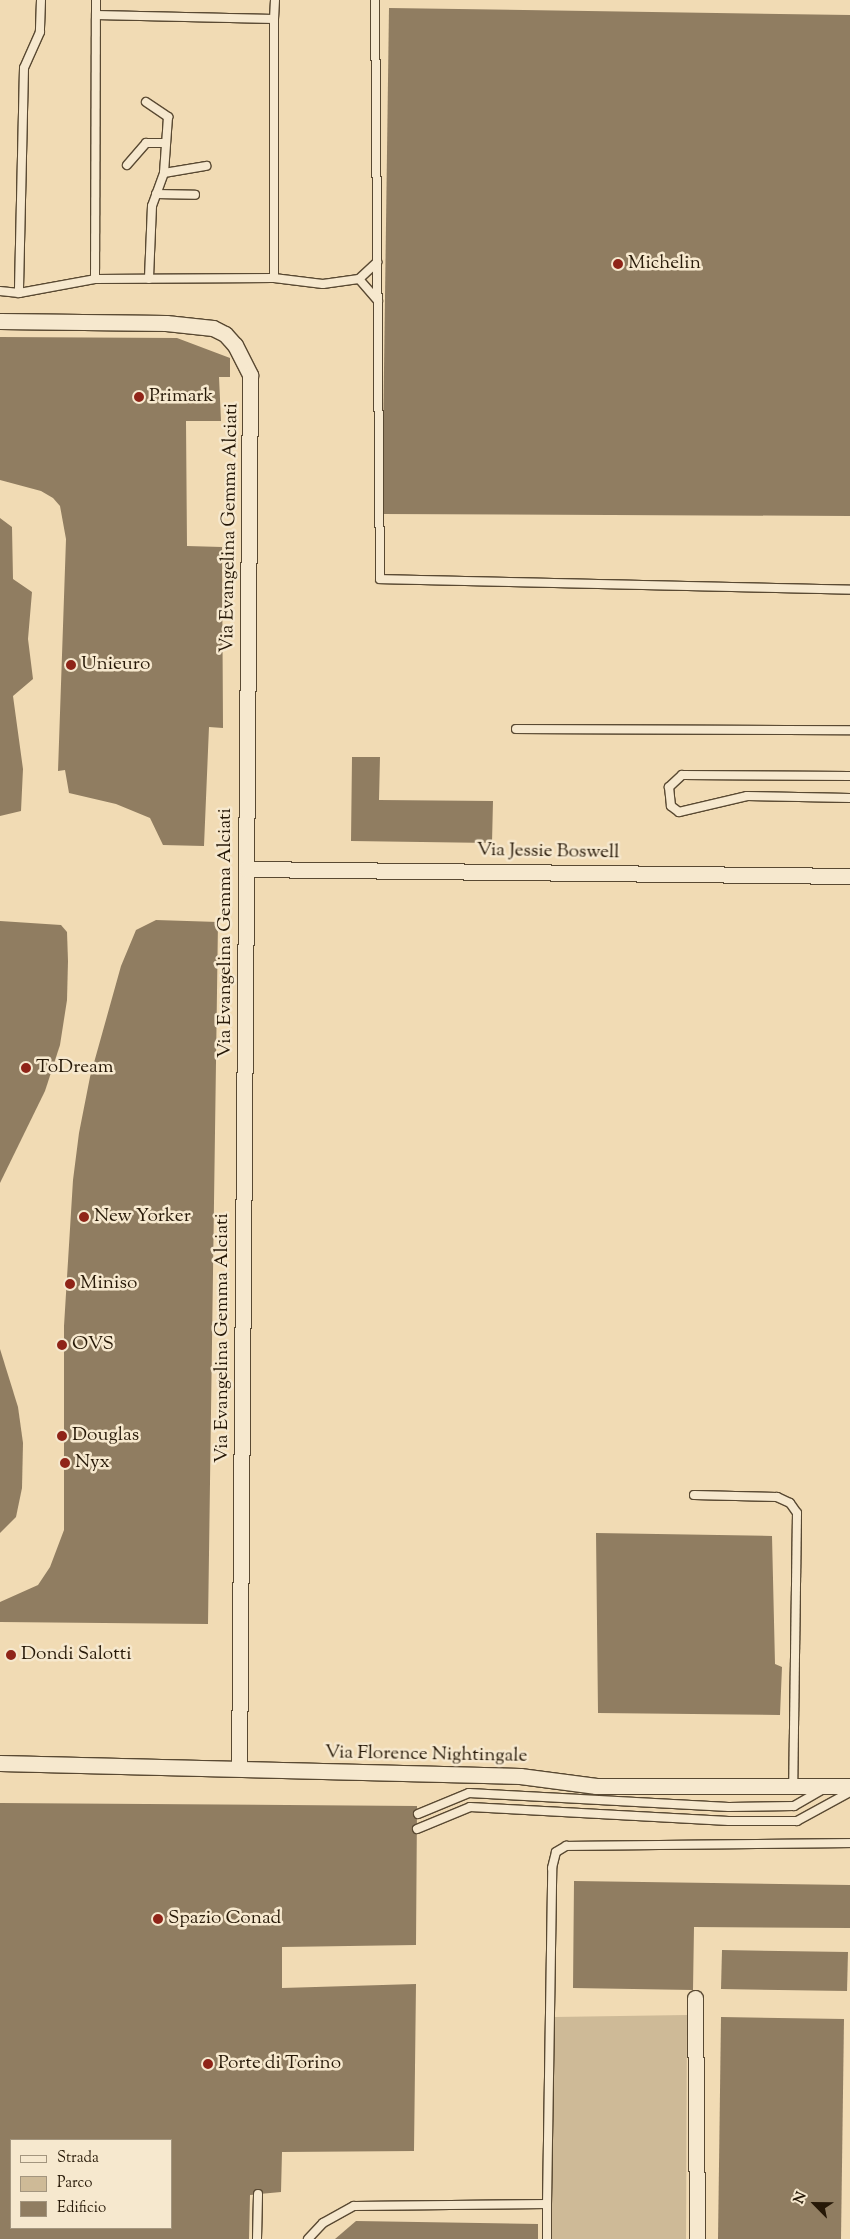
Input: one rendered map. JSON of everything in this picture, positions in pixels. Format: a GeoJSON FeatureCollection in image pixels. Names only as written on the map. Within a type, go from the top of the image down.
{"type":"FeatureCollection","features":[{"type":"Feature","properties":{"kind":"street","name":"Via Evangelina Gemma Alciati"},"geometry":{"type":"LineString","coordinates":[[0,321],[192,324],[225,334],[248,366],[251,383],[239,1768]]}},
{"type":"Feature","properties":{"kind":"street","name":"Via Jessie Boswell"},"geometry":{"type":"LineString","coordinates":[[246,869],[850,876]]}},
{"type":"Feature","properties":{"kind":"street","name":"Via Florence Nightingale"},"geometry":{"type":"LineString","coordinates":[[0,1763],[239,1768],[269,1772],[520,1776],[596,1786],[850,1786]]}},
{"type":"Feature","properties":{"kind":"street"},"geometry":{"type":"LineString","coordinates":[[695,1998],[697,2239]]}},
{"type":"Feature","properties":{"kind":"lane"},"geometry":{"type":"LineString","coordinates":[[19,293],[24,68],[40,32],[41,0]]}},
{"type":"Feature","properties":{"kind":"lane"},"geometry":{"type":"LineString","coordinates":[[95,279],[96,0]]}},
{"type":"Feature","properties":{"kind":"lane"},"geometry":{"type":"LineString","coordinates":[[274,278],[275,0]]}},
{"type":"Feature","properties":{"kind":"lane"},"geometry":{"type":"LineString","coordinates":[[375,0],[380,579],[850,590]]}},
{"type":"Feature","properties":{"kind":"lane"},"geometry":{"type":"LineString","coordinates":[[96,15],[274,19]]}},
{"type":"Feature","properties":{"kind":"lane"},"geometry":{"type":"LineString","coordinates":[[146,102],[168,117],[164,173],[152,206],[149,279]]}},
{"type":"Feature","properties":{"kind":"lane"},"geometry":{"type":"LineString","coordinates":[[127,165],[146,142],[166,143]]}},
{"type":"Feature","properties":{"kind":"lane"},"geometry":{"type":"LineString","coordinates":[[164,173],[206,166]]}},
{"type":"Feature","properties":{"kind":"lane"},"geometry":{"type":"LineString","coordinates":[[156,194],[194,195]]}},
{"type":"Feature","properties":{"kind":"lane"},"geometry":{"type":"LineString","coordinates":[[0,291],[19,293],[95,279],[274,278],[323,284],[360,278],[377,262]]}},
{"type":"Feature","properties":{"kind":"lane"},"geometry":{"type":"LineString","coordinates":[[360,278],[378,301]]}},
{"type":"Feature","properties":{"kind":"lane"},"geometry":{"type":"LineString","coordinates":[[516,729],[850,730]]}},
{"type":"Feature","properties":{"kind":"lane"},"geometry":{"type":"LineString","coordinates":[[850,776],[682,775],[669,787],[671,806],[679,812],[747,796],[850,798]]}},
{"type":"Feature","properties":{"kind":"lane"},"geometry":{"type":"LineString","coordinates":[[694,1495],[777,1496],[790,1503],[797,1513],[793,1785]]}},
{"type":"Feature","properties":{"kind":"lane"},"geometry":{"type":"LineString","coordinates":[[418,1814],[469,1793],[728,1806],[794,1806],[829,1786]]}},
{"type":"Feature","properties":{"kind":"lane"},"geometry":{"type":"LineString","coordinates":[[417,1829],[470,1807],[730,1822],[797,1821],[850,1792]]}},
{"type":"Feature","properties":{"kind":"lane"},"geometry":{"type":"LineString","coordinates":[[547,2239],[552,1868],[556,1852],[566,1846],[850,1843]]}},
{"type":"Feature","properties":{"kind":"lane"},"geometry":{"type":"LineString","coordinates":[[257,2239],[258,2194]]}},
{"type":"Feature","properties":{"kind":"lane"},"geometry":{"type":"LineString","coordinates":[[308,2239],[323,2223],[354,2206],[547,2204]]}},
{"type":"Feature","properties":{"kind":"green space"},"geometry":{"type":"Polygon","coordinates":[[[687,2015],[686,2239],[551,2239],[554,2017],[687,2015]]]}},
{"type":"Feature","properties":{"kind":"building","name":"Michelin"},"geometry":{"type":"Polygon","coordinates":[[[389,8],[850,15],[850,516],[382,514],[389,8]]]}},
{"type":"Feature","properties":{"kind":"building"},"geometry":{"type":"Polygon","coordinates":[[[0,337],[177,338],[230,358],[230,377],[219,377],[221,421],[186,421],[187,546],[222,547],[223,728],[209,727],[204,846],[163,845],[150,818],[116,804],[69,793],[65,770],[58,771],[66,539],[60,506],[53,498],[41,491],[0,480],[0,337]]]}},
{"type":"Feature","properties":{"kind":"building"},"geometry":{"type":"Polygon","coordinates":[[[0,518],[12,527],[13,579],[32,592],[28,639],[33,679],[13,696],[23,769],[21,811],[0,816],[0,518]]]}},
{"type":"Feature","properties":{"kind":"building"},"geometry":{"type":"Polygon","coordinates":[[[352,757],[380,757],[379,800],[493,801],[492,843],[351,841],[352,757]]]}},
{"type":"Feature","properties":{"kind":"building"},"geometry":{"type":"Polygon","coordinates":[[[156,920],[218,922],[208,1624],[0,1622],[0,1602],[38,1585],[50,1567],[64,1530],[64,1326],[73,1180],[79,1133],[90,1077],[121,966],[136,930],[156,920]]]}},
{"type":"Feature","properties":{"kind":"building","name":"ToDream"},"geometry":{"type":"Polygon","coordinates":[[[0,921],[61,925],[67,932],[68,961],[67,1000],[60,1045],[45,1091],[0,1183],[0,921]]]}},
{"type":"Feature","properties":{"kind":"building"},"geometry":{"type":"Polygon","coordinates":[[[0,1349],[18,1407],[23,1443],[22,1488],[16,1517],[0,1533],[0,1349]]]}},
{"type":"Feature","properties":{"kind":"building"},"geometry":{"type":"Polygon","coordinates":[[[596,1533],[772,1536],[775,1664],[782,1667],[780,1715],[598,1713],[596,1533]]]}},
{"type":"Feature","properties":{"kind":"building","name":"Porte di Torino"},"geometry":{"type":"Polygon","coordinates":[[[0,1803],[417,1806],[416,1945],[282,1947],[282,1988],[416,1984],[414,2151],[282,2152],[281,2192],[250,2195],[249,2239],[0,2239],[0,1803]]]}},
{"type":"Feature","properties":{"kind":"building"},"geometry":{"type":"Polygon","coordinates":[[[574,1881],[850,1885],[850,1928],[694,1927],[693,1990],[573,1988],[574,1881]]]}},
{"type":"Feature","properties":{"kind":"building"},"geometry":{"type":"Polygon","coordinates":[[[722,1950],[848,1952],[847,1991],[721,1989],[722,1950]]]}},
{"type":"Feature","properties":{"kind":"building"},"geometry":{"type":"Polygon","coordinates":[[[721,2017],[844,2019],[841,2239],[718,2239],[721,2017]]]}},
{"type":"Feature","properties":{"kind":"building"},"geometry":{"type":"Polygon","coordinates":[[[356,2221],[538,2224],[538,2239],[335,2239],[356,2221]]]}},
{"type":"Feature","properties":{"kind":"place","name":"Michelin"},"geometry":{"type":"Point","coordinates":[618,264]}},
{"type":"Feature","properties":{"kind":"place","name":"Primark"},"geometry":{"type":"Point","coordinates":[139,397]}},
{"type":"Feature","properties":{"kind":"place","name":"Unieuro"},"geometry":{"type":"Point","coordinates":[71,665]}},
{"type":"Feature","properties":{"kind":"place","name":"ToDream"},"geometry":{"type":"Point","coordinates":[26,1068]}},
{"type":"Feature","properties":{"kind":"place","name":"New Yorker"},"geometry":{"type":"Point","coordinates":[84,1217]}},
{"type":"Feature","properties":{"kind":"place","name":"Miniso"},"geometry":{"type":"Point","coordinates":[70,1284]}},
{"type":"Feature","properties":{"kind":"place","name":"OVS"},"geometry":{"type":"Point","coordinates":[62,1345]}},
{"type":"Feature","properties":{"kind":"place","name":"Douglas"},"geometry":{"type":"Point","coordinates":[62,1436]}},
{"type":"Feature","properties":{"kind":"place","name":"Nyx"},"geometry":{"type":"Point","coordinates":[65,1463]}},
{"type":"Feature","properties":{"kind":"place","name":"Dondi Salotti"},"geometry":{"type":"Point","coordinates":[11,1655]}},
{"type":"Feature","properties":{"kind":"place","name":"Spazio Conad"},"geometry":{"type":"Point","coordinates":[158,1919]}},
{"type":"Feature","properties":{"kind":"place","name":"Porte di Torino"},"geometry":{"type":"Point","coordinates":[208,2064]}}]}
